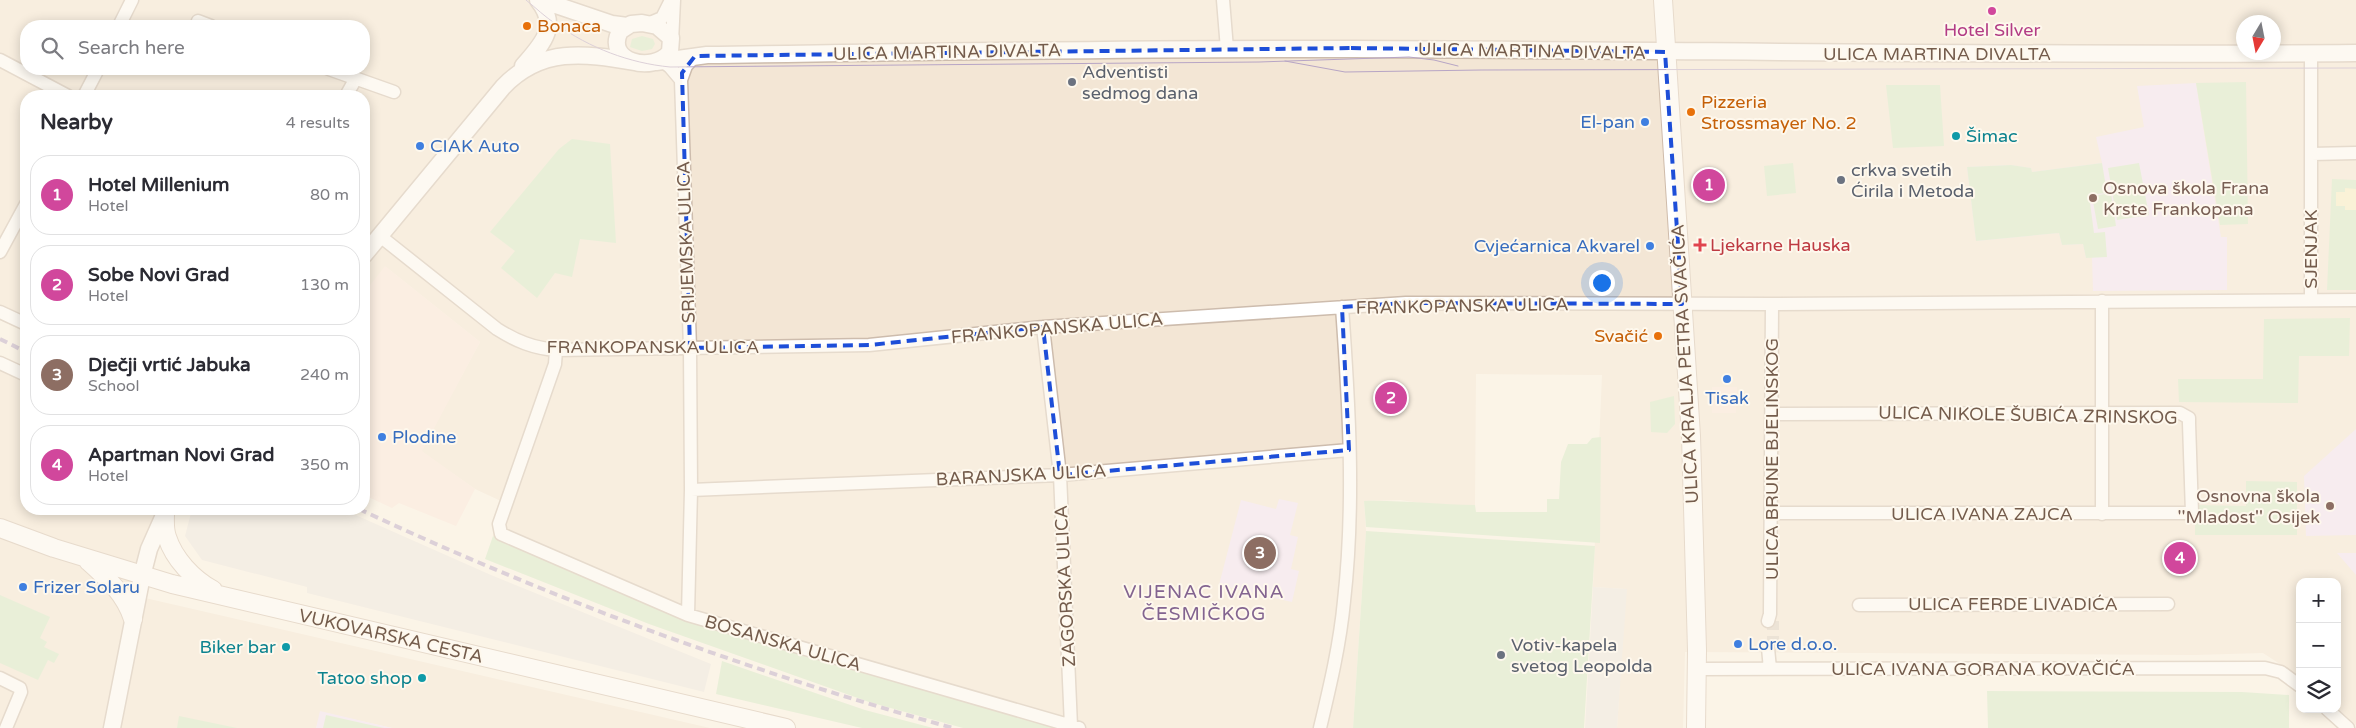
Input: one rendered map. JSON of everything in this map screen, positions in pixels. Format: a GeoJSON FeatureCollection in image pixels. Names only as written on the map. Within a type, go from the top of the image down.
{"type":"FeatureCollection","features":[{"type":"Feature","properties":{"kind":"main road","name":"ULICA KRALJA PETRA SVAČIĆA"},"geometry":{"type":"LineString","coordinates":[[1663,0],[1691,436],[1697,669],[1696,728]]}},
{"type":"Feature","properties":{"kind":"main road"},"geometry":{"type":"LineString","coordinates":[[166,515],[166,536],[185,568],[196,579],[227,597]]}},
{"type":"Feature","properties":{"kind":"main road","name":"VUKOVARSKA CESTA"},"geometry":{"type":"LineString","coordinates":[[0,528],[84,558],[142,576],[786,728]]}},
{"type":"Feature","properties":{"kind":"main road"},"geometry":{"type":"LineString","coordinates":[[84,558],[119,591],[128,605],[133,619]]}},
{"type":"Feature","properties":{"kind":"street"},"geometry":{"type":"LineString","coordinates":[[122,20],[132,0]]}},
{"type":"Feature","properties":{"kind":"street"},"geometry":{"type":"LineString","coordinates":[[582,55],[619,36],[636,23],[650,23],[662,18],[673,0]]}},
{"type":"Feature","properties":{"kind":"street"},"geometry":{"type":"LineString","coordinates":[[659,62],[670,52],[675,10],[673,0]]}},
{"type":"Feature","properties":{"kind":"street"},"geometry":{"type":"LineString","coordinates":[[1223,0],[1228,49]]}},
{"type":"Feature","properties":{"kind":"street"},"geometry":{"type":"LineString","coordinates":[[542,1],[574,20],[619,36]]}},
{"type":"Feature","properties":{"kind":"street"},"geometry":{"type":"LineString","coordinates":[[370,247],[543,41],[548,31],[548,18],[542,1]]}},
{"type":"Feature","properties":{"kind":"street"},"geometry":{"type":"LineString","coordinates":[[650,23],[662,29],[672,42]]}},
{"type":"Feature","properties":{"kind":"street"},"geometry":{"type":"LineString","coordinates":[[619,36],[622,55],[634,62]]}},
{"type":"Feature","properties":{"kind":"street","name":"ULICA MARTINA DIVALTA"},"geometry":{"type":"LineString","coordinates":[[672,42],[701,55]]}},
{"type":"Feature","properties":{"kind":"street","name":"ULICA MARTINA DIVALTA"},"geometry":{"type":"LineString","coordinates":[[659,62],[701,55],[1228,49],[2356,53]]}},
{"type":"Feature","properties":{"kind":"street","name":"SJENJAK"},"geometry":{"type":"LineString","coordinates":[[2311,54],[2311,300],[2356,300]]}},
{"type":"Feature","properties":{"kind":"street"},"geometry":{"type":"LineString","coordinates":[[514,76],[544,59],[582,55],[634,62],[659,62],[670,66],[681,80]]}},
{"type":"Feature","properties":{"kind":"street"},"geometry":{"type":"LineString","coordinates":[[681,80],[686,66],[701,55]]}},
{"type":"Feature","properties":{"kind":"street"},"geometry":{"type":"LineString","coordinates":[[0,60],[20,71]]}},
{"type":"Feature","properties":{"kind":"street"},"geometry":{"type":"LineString","coordinates":[[28,75],[57,90]]}},
{"type":"Feature","properties":{"kind":"street"},"geometry":{"type":"LineString","coordinates":[[87,90],[95,75]]}},
{"type":"Feature","properties":{"kind":"street"},"geometry":{"type":"LineString","coordinates":[[347,75],[394,92]]}},
{"type":"Feature","properties":{"kind":"street"},"geometry":{"type":"LineString","coordinates":[[349,90],[356,78]]}},
{"type":"Feature","properties":{"kind":"street","name":"SRIJEMSKA ULICA"},"geometry":{"type":"LineString","coordinates":[[681,80],[690,348],[691,490],[688,615]]}},
{"type":"Feature","properties":{"kind":"street"},"geometry":{"type":"LineString","coordinates":[[2311,154],[2356,153]]}},
{"type":"Feature","properties":{"kind":"street"},"geometry":{"type":"LineString","coordinates":[[0,252],[20,215]]}},
{"type":"Feature","properties":{"kind":"street","name":"FRANKOPANSKA ULICA"},"geometry":{"type":"LineString","coordinates":[[380,236],[497,329],[516,341],[556,350],[869,345],[1043,327],[1406,304],[1772,304],[2311,300]]}},
{"type":"Feature","properties":{"kind":"street"},"geometry":{"type":"LineString","coordinates":[[2102,301],[2102,514]]}},
{"type":"Feature","properties":{"kind":"street","name":"ULICA BRUNE BJELINSKOG"},"geometry":{"type":"LineString","coordinates":[[1771,619],[1772,304]]}},
{"type":"Feature","properties":{"kind":"street"},"geometry":{"type":"LineString","coordinates":[[1320,728],[1334,665],[1344,601],[1350,450],[1342,307]]}},
{"type":"Feature","properties":{"kind":"street"},"geometry":{"type":"LineString","coordinates":[[0,312],[20,321]]}},
{"type":"Feature","properties":{"kind":"street","name":"ZAGORSKA ULICA"},"geometry":{"type":"LineString","coordinates":[[1043,327],[1060,474],[1075,727]]}},
{"type":"Feature","properties":{"kind":"street","name":"BOSANSKA ULICA"},"geometry":{"type":"LineString","coordinates":[[556,350],[554,364],[499,529],[501,534],[688,615],[1075,727]]}},
{"type":"Feature","properties":{"kind":"street"},"geometry":{"type":"LineString","coordinates":[[0,363],[20,371]]}},
{"type":"Feature","properties":{"kind":"street","name":"ULICA NIKOLE ŠUBIĆA ZRINSKOG"},"geometry":{"type":"LineString","coordinates":[[1772,414],[2180,413],[2189,418],[2192,513]]}},
{"type":"Feature","properties":{"kind":"street","name":"BARANJSKA ULICA"},"geometry":{"type":"LineString","coordinates":[[691,490],[1060,474],[1350,450]]}},
{"type":"Feature","properties":{"kind":"street","name":"ULICA IVANA ZAJCA"},"geometry":{"type":"LineString","coordinates":[[1772,513],[2192,513]]}},
{"type":"Feature","properties":{"kind":"street"},"geometry":{"type":"LineString","coordinates":[[112,728],[142,576],[149,550],[164,515]]}},
{"type":"Feature","properties":{"kind":"street","name":"ULICA FERDE LIVADIĆA"},"geometry":{"type":"LineString","coordinates":[[1859,605],[2168,604]]}},
{"type":"Feature","properties":{"kind":"street"},"geometry":{"type":"LineString","coordinates":[[1770,650],[1770,669]]}},
{"type":"Feature","properties":{"kind":"street","name":"ULICA IVANA GORANA KOVAČIĆA"},"geometry":{"type":"LineString","coordinates":[[1697,669],[2269,668],[2281,672],[2296,683]]}},
{"type":"Feature","properties":{"kind":"street"},"geometry":{"type":"LineString","coordinates":[[0,678],[20,688],[21,692],[6,728]]}},
{"type":"Feature","properties":{"kind":"street"},"geometry":{"type":"LineString","coordinates":[[2331,713],[2348,728]]}},
{"type":"Feature","properties":{"kind":"highlighted area"},"geometry":{"type":"Polygon","coordinates":[[[1351,48],[1665,52],[1682,304],[1406,303],[1342,307],[1349,450],[1060,475],[1043,327],[869,345],[690,348],[682,73],[695,56],[707,55],[1351,48]]]}},
{"type":"Feature","properties":{"kind":"shaded area"},"geometry":{"type":"Polygon","coordinates":[[[0,0],[2356,0],[2356,725],[2341,712],[2341,578],[2296,578],[2296,674],[2263,653],[2195,655],[1685,652],[1683,728],[1617,728],[1626,589],[1593,587],[1602,375],[1476,374],[1475,505],[1434,505],[1400,500],[1364,501],[1366,531],[1353,728],[1062,728],[710,628],[655,608],[493,536],[501,501],[475,489],[421,451],[480,342],[386,267],[370,286],[370,90],[20,90],[20,330],[0,320],[0,0]]]}},
{"type":"Feature","properties":{"kind":"shaded area","name":"Osnova škola Frana Krste Frankopana"},"geometry":{"type":"Polygon","coordinates":[[[2196,83],[2221,237],[2227,237],[2227,290],[2093,291],[2092,257],[2086,258],[2083,244],[2062,245],[2059,233],[1976,241],[1967,167],[2011,165],[2031,168],[2032,172],[2102,163],[2096,137],[2144,127],[2137,86],[2196,83]]]}},
{"type":"Feature","properties":{"kind":"shaded area"},"geometry":{"type":"Polygon","coordinates":[[[385,266],[480,342],[422,451],[475,489],[456,526],[399,503],[392,508],[370,498],[370,285],[385,266]]]}},
{"type":"Feature","properties":{"kind":"shaded area"},"geometry":{"type":"Polygon","coordinates":[[[0,365],[20,378],[20,515],[158,515],[132,595],[710,728],[392,728],[321,712],[316,728],[0,728],[0,365]]]}},
{"type":"Feature","properties":{"kind":"shaded area"},"geometry":{"type":"Polygon","coordinates":[[[1712,387],[1737,387],[1736,413],[1712,413],[1712,387]]]}},
{"type":"Feature","properties":{"kind":"shaded area","name":"Osnovna škola ''Mladost'' Osijek"},"geometry":{"type":"Polygon","coordinates":[[[2356,429],[2356,535],[2306,536],[2304,476],[2356,429]]]}},
{"type":"Feature","properties":{"kind":"shaded area"},"geometry":{"type":"Polygon","coordinates":[[[1279,499],[1298,503],[1290,535],[1298,537],[1291,569],[1299,571],[1292,602],[1219,585],[1241,500],[1276,509],[1279,499]]]}},
{"type":"Feature","properties":{"kind":"shaded area"},"geometry":{"type":"Polygon","coordinates":[[[190,515],[356,515],[491,575],[711,664],[704,692],[307,593],[307,587],[202,560],[185,536],[190,515]]]}},
{"type":"Feature","properties":{"kind":"shaded area"},"geometry":{"type":"Polygon","coordinates":[[[2337,553],[2356,553],[2356,575],[2337,553]]]}},
{"type":"Feature","properties":{"kind":"shaded area"},"geometry":{"type":"Polygon","coordinates":[[[1593,587],[1627,589],[1617,728],[1585,728],[1593,587]]]}},
{"type":"Feature","properties":{"kind":"shaded area"},"geometry":{"type":"Polygon","coordinates":[[[320,711],[392,728],[316,728],[320,711]]]}},
{"type":"Feature","properties":{"kind":"green space"},"geometry":{"type":"Polygon","coordinates":[[[642,36],[653,39],[655,44],[652,49],[642,51],[630,47],[632,39],[642,36]]]}},
{"type":"Feature","properties":{"kind":"green space"},"geometry":{"type":"Polygon","coordinates":[[[2246,82],[2248,224],[2220,225],[2196,83],[2246,82]]]}},
{"type":"Feature","properties":{"kind":"green space"},"geometry":{"type":"Polygon","coordinates":[[[1886,85],[1940,85],[1944,146],[1893,148],[1886,85]]]}},
{"type":"Feature","properties":{"kind":"green space"},"geometry":{"type":"Polygon","coordinates":[[[572,139],[610,144],[616,243],[580,239],[572,277],[555,273],[537,298],[501,268],[515,251],[490,232],[559,149],[572,139]]]}},
{"type":"Feature","properties":{"kind":"green space"},"geometry":{"type":"Polygon","coordinates":[[[1793,163],[1796,193],[1767,196],[1764,166],[1793,163]]]}},
{"type":"Feature","properties":{"kind":"green space"},"geometry":{"type":"Polygon","coordinates":[[[2102,163],[2107,193],[2089,195],[2094,233],[2105,232],[2107,257],[2086,258],[2083,244],[2062,245],[2059,233],[1976,241],[1967,167],[2011,165],[2031,168],[2032,172],[2102,163]]]}},
{"type":"Feature","properties":{"kind":"green space"},"geometry":{"type":"Polygon","coordinates":[[[2139,163],[2149,215],[2117,220],[2108,168],[2139,163]]]}},
{"type":"Feature","properties":{"kind":"green space"},"geometry":{"type":"Polygon","coordinates":[[[2332,179],[2356,180],[2356,290],[2327,290],[2332,179]]]}},
{"type":"Feature","properties":{"kind":"green space"},"geometry":{"type":"Polygon","coordinates":[[[2111,193],[2116,226],[2098,229],[2092,196],[2111,193]]]}},
{"type":"Feature","properties":{"kind":"green space"},"geometry":{"type":"Polygon","coordinates":[[[2350,318],[2349,356],[2299,356],[2298,403],[2179,402],[2178,379],[2263,379],[2264,319],[2350,318]]]}},
{"type":"Feature","properties":{"kind":"green space"},"geometry":{"type":"Polygon","coordinates":[[[1674,396],[1675,424],[1667,433],[1651,432],[1650,402],[1674,396]]]}},
{"type":"Feature","properties":{"kind":"green space"},"geometry":{"type":"Polygon","coordinates":[[[1601,437],[1600,543],[1366,527],[1364,501],[1475,505],[1476,512],[1547,512],[1547,499],[1559,499],[1561,462],[1568,444],[1587,444],[1592,438],[1601,437]]]}},
{"type":"Feature","properties":{"kind":"green space"},"geometry":{"type":"Polygon","coordinates":[[[2246,481],[2297,482],[2297,535],[2195,535],[2195,505],[2246,506],[2246,481]]]}},
{"type":"Feature","properties":{"kind":"green space"},"geometry":{"type":"Polygon","coordinates":[[[1366,531],[1595,546],[1584,728],[1353,728],[1366,531]]]}},
{"type":"Feature","properties":{"kind":"green space"},"geometry":{"type":"Polygon","coordinates":[[[493,536],[655,608],[710,628],[1062,728],[963,728],[869,702],[649,624],[485,559],[493,536]]]}},
{"type":"Feature","properties":{"kind":"green space"},"geometry":{"type":"Polygon","coordinates":[[[0,595],[50,617],[40,638],[47,642],[44,647],[59,654],[54,663],[48,660],[38,680],[0,663],[0,595]]]}},
{"type":"Feature","properties":{"kind":"green space"},"geometry":{"type":"Polygon","coordinates":[[[722,661],[865,710],[933,728],[862,728],[716,694],[722,661]]]}},
{"type":"Feature","properties":{"kind":"green space"},"geometry":{"type":"Polygon","coordinates":[[[1987,691],[2242,692],[2289,695],[2289,728],[1988,728],[1987,691]]]}},
{"type":"Feature","properties":{"kind":"green space"},"geometry":{"type":"Polygon","coordinates":[[[326,715],[384,728],[323,728],[326,715]]]}},
{"type":"Feature","properties":{"kind":"green space"},"geometry":{"type":"Polygon","coordinates":[[[179,716],[237,728],[177,728],[179,716]]]}},
{"type":"Feature","properties":{"kind":"sand"},"geometry":{"type":"Polygon","coordinates":[[[2345,188],[2356,189],[2356,210],[2345,210],[2345,206],[2336,206],[2336,192],[2345,192],[2345,188]]]}},
{"type":"Feature","properties":{"kind":"tunnel"},"geometry":{"type":"LineString","coordinates":[[1773,621],[1773,648]]}},
{"type":"Feature","properties":{"kind":"tram line"},"geometry":{"type":"LineString","coordinates":[[526,0],[569,33],[596,47],[625,58],[670,67],[1259,62],[1409,57],[1434,60],[1458,66]]}},
{"type":"Feature","properties":{"kind":"tram line"},"geometry":{"type":"LineString","coordinates":[[1285,61],[1345,72],[2356,68]]}},
{"type":"Feature","properties":{"kind":"railway"},"geometry":{"type":"LineString","coordinates":[[0,339],[20,349]]}},
{"type":"Feature","properties":{"kind":"railway"},"geometry":{"type":"LineString","coordinates":[[370,514],[503,573],[651,631],[801,683],[953,728]]}},
{"type":"Feature","properties":{"kind":"place","name":"Hotel Silver"},"geometry":{"type":"Point","coordinates":[1992,11]}},
{"type":"Feature","properties":{"kind":"place","name":"Bonaca"},"geometry":{"type":"Point","coordinates":[527,26]}},
{"type":"Feature","properties":{"kind":"place","name":"Adventisti sedmog dana"},"geometry":{"type":"Point","coordinates":[1072,82]}},
{"type":"Feature","properties":{"kind":"place","name":"Pizzeria Strossmayer No. 2"},"geometry":{"type":"Point","coordinates":[1691,112]}},
{"type":"Feature","properties":{"kind":"place","name":"El-pan"},"geometry":{"type":"Point","coordinates":[1645,122]}},
{"type":"Feature","properties":{"kind":"place","name":"Šimac"},"geometry":{"type":"Point","coordinates":[1956,136]}},
{"type":"Feature","properties":{"kind":"place","name":"CIAK Auto"},"geometry":{"type":"Point","coordinates":[420,146]}},
{"type":"Feature","properties":{"kind":"place","name":"crkva svetih Ćirila i Metoda"},"geometry":{"type":"Point","coordinates":[1841,180]}},
{"type":"Feature","properties":{"kind":"place","name":"Hotel Millenium"},"geometry":{"type":"Point","coordinates":[1709,185]}},
{"type":"Feature","properties":{"kind":"place","name":"Osnova škola Frana Krste Frankopana"},"geometry":{"type":"Point","coordinates":[2093,198]}},
{"type":"Feature","properties":{"kind":"place","name":"Ljekarne Hauska"},"geometry":{"type":"Point","coordinates":[1700,245]}},
{"type":"Feature","properties":{"kind":"place","name":"Cvjećarnica Akvarel"},"geometry":{"type":"Point","coordinates":[1650,246]}},
{"type":"Feature","properties":{"kind":"place","name":"Svačić"},"geometry":{"type":"Point","coordinates":[1658,336]}},
{"type":"Feature","properties":{"kind":"place","name":"Tisak"},"geometry":{"type":"Point","coordinates":[1727,379]}},
{"type":"Feature","properties":{"kind":"place","name":"Sobe Novi Grad"},"geometry":{"type":"Point","coordinates":[1391,398]}},
{"type":"Feature","properties":{"kind":"place","name":"Plodine"},"geometry":{"type":"Point","coordinates":[382,437]}},
{"type":"Feature","properties":{"kind":"place","name":"Osnovna škola ''Mladost'' Osijek"},"geometry":{"type":"Point","coordinates":[2330,506]}},
{"type":"Feature","properties":{"kind":"place","name":"Dječji vrtić Jabuka"},"geometry":{"type":"Point","coordinates":[1260,553]}},
{"type":"Feature","properties":{"kind":"place","name":"Apartman Novi Grad"},"geometry":{"type":"Point","coordinates":[2180,558]}},
{"type":"Feature","properties":{"kind":"place","name":"Frizer Solaru"},"geometry":{"type":"Point","coordinates":[23,587]}},
{"type":"Feature","properties":{"kind":"place","name":"Lore d.o.o."},"geometry":{"type":"Point","coordinates":[1738,644]}},
{"type":"Feature","properties":{"kind":"place","name":"Biker bar"},"geometry":{"type":"Point","coordinates":[286,647]}},
{"type":"Feature","properties":{"kind":"place","name":"Votiv-kapela svetog Leopolda"},"geometry":{"type":"Point","coordinates":[1501,655]}},
{"type":"Feature","properties":{"kind":"place","name":"Tatoo shop"},"geometry":{"type":"Point","coordinates":[422,678]}},
{"type":"Feature","properties":{"kind":"district","name":"VIJENAC IVANA ČESMIČKOG"},"geometry":{"type":"Point","coordinates":[1204,602]}}]}
